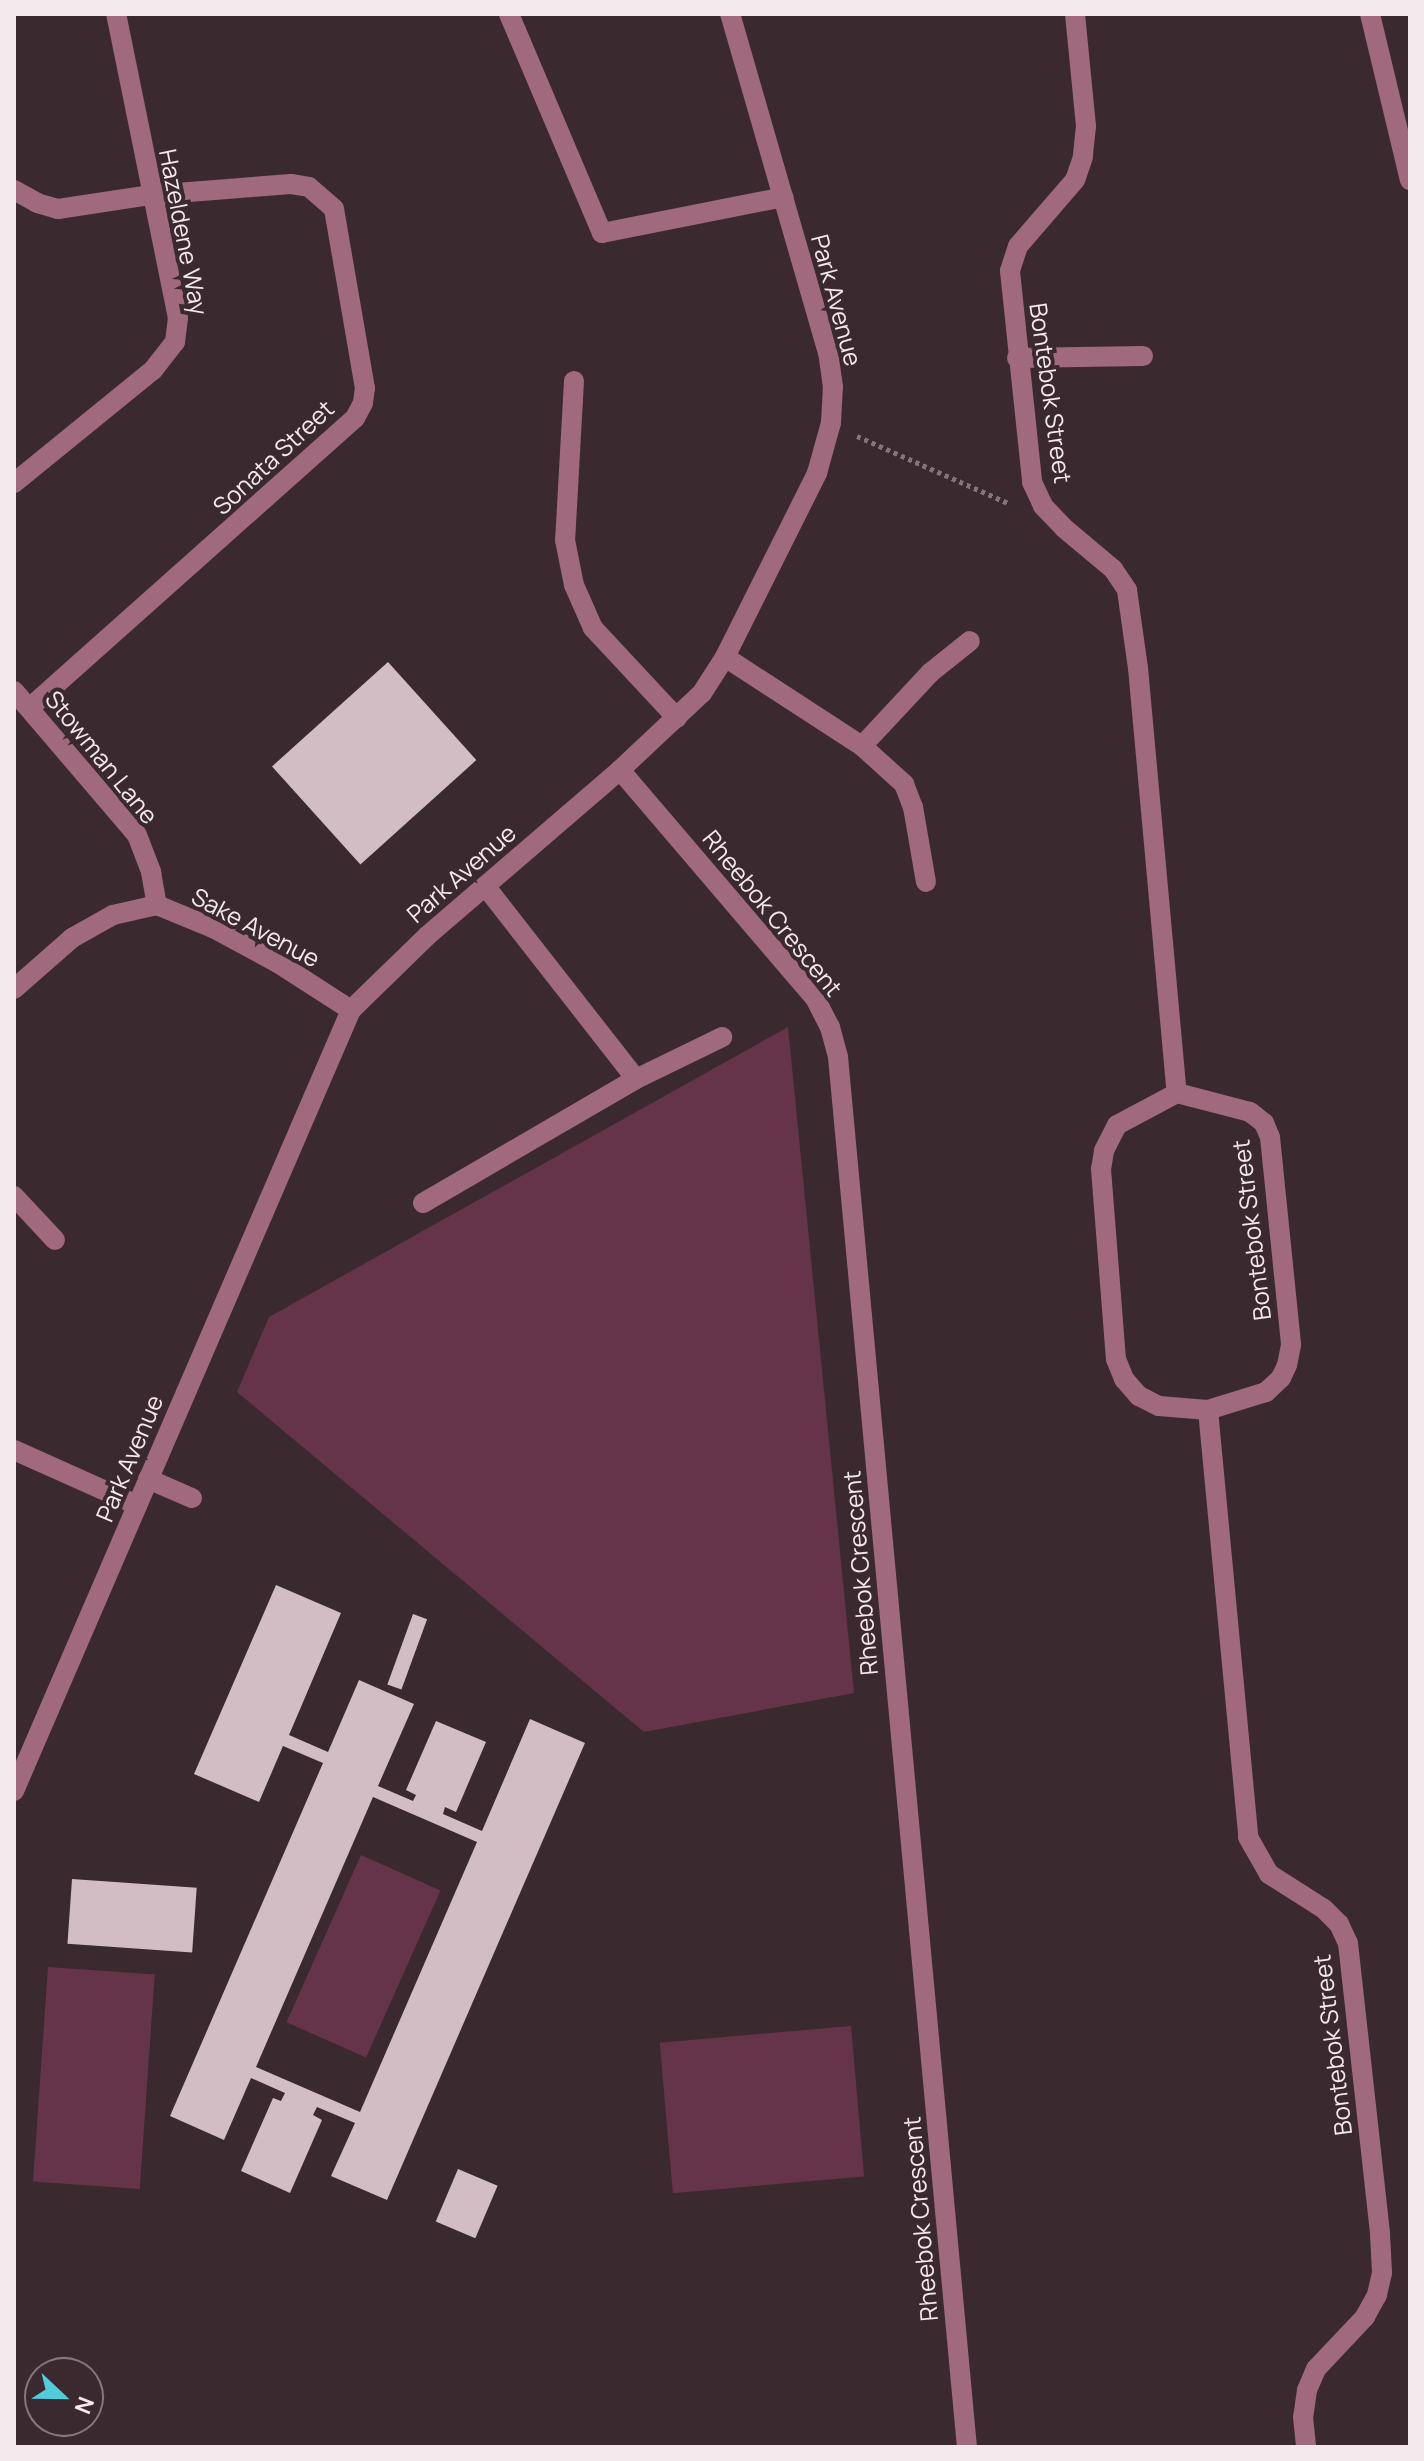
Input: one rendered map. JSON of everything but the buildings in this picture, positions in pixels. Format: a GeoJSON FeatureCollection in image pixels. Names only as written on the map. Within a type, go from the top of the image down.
{"type":"FeatureCollection","features":[{"type":"Feature","properties":{"kind":"street","name":"Hazeldene Way"},"geometry":{"type":"LineString","coordinates":[[14,483],[153,370],[175,342],[178,318],[116,14]]}},
{"type":"Feature","properties":{"kind":"street"},"geometry":{"type":"LineString","coordinates":[[509,14],[602,233],[783,197]]}},
{"type":"Feature","properties":{"kind":"street","name":"Park Avenue"},"geometry":{"type":"LineString","coordinates":[[14,1791],[351,1010],[427,936],[620,770],[702,693],[725,657],[817,473],[831,423],[833,387],[828,353],[730,14]]}},
{"type":"Feature","properties":{"kind":"street","name":"Bontebok Street"},"geometry":{"type":"LineString","coordinates":[[1075,14],[1086,126],[1083,157],[1075,180],[1018,246],[1010,271],[1032,482],[1043,506],[1113,569],[1127,590],[1138,668],[1177,1093],[1234,1106],[1264,1123],[1270,1137],[1291,1345],[1281,1378],[1266,1392],[1208,1410],[1248,1837],[1269,1874],[1324,1909],[1339,1924],[1348,1943],[1380,2234],[1382,2273],[1377,2295],[1365,2317],[1316,2369],[1307,2390],[1303,2417],[1306,2447]]}},
{"type":"Feature","properties":{"kind":"street"},"geometry":{"type":"LineString","coordinates":[[1370,14],[1410,180]]}},
{"type":"Feature","properties":{"kind":"street","name":"Sonata Street"},"geometry":{"type":"LineString","coordinates":[[29,708],[290,479],[355,418],[363,403],[365,388],[334,209],[323,195],[309,187],[291,184],[151,195]]}},
{"type":"Feature","properties":{"kind":"street"},"geometry":{"type":"LineString","coordinates":[[14,190],[37,203],[58,209],[151,195]]}},
{"type":"Feature","properties":{"kind":"street"},"geometry":{"type":"LineString","coordinates":[[1017,358],[1143,356]]}},
{"type":"Feature","properties":{"kind":"street"},"geometry":{"type":"LineString","coordinates":[[574,381],[565,540],[574,585],[593,628],[677,718]]}},
{"type":"Feature","properties":{"kind":"street"},"geometry":{"type":"LineString","coordinates":[[862,746],[930,673],[970,641]]}},
{"type":"Feature","properties":{"kind":"street"},"geometry":{"type":"LineString","coordinates":[[725,657],[862,746],[904,784],[910,795],[926,882]]}},
{"type":"Feature","properties":{"kind":"street","name":"Stowman Lane"},"geometry":{"type":"LineString","coordinates":[[14,691],[137,835],[151,872],[157,905]]}},
{"type":"Feature","properties":{"kind":"street","name":"Rheebok Crescent"},"geometry":{"type":"LineString","coordinates":[[620,770],[815,998],[830,1027],[838,1057],[967,2447]]}},
{"type":"Feature","properties":{"kind":"street"},"geometry":{"type":"LineString","coordinates":[[485,886],[636,1079]]}},
{"type":"Feature","properties":{"kind":"street","name":"Sake Avenue"},"geometry":{"type":"LineString","coordinates":[[14,989],[72,938],[113,915],[157,905],[239,942],[351,1010]]}},
{"type":"Feature","properties":{"kind":"street"},"geometry":{"type":"LineString","coordinates":[[423,1203],[636,1079],[722,1037]]}},
{"type":"Feature","properties":{"kind":"street"},"geometry":{"type":"LineString","coordinates":[[1177,1093],[1117,1125],[1104,1151],[1101,1169],[1116,1359],[1124,1379],[1139,1396],[1159,1406],[1208,1410]]}},
{"type":"Feature","properties":{"kind":"street"},"geometry":{"type":"LineString","coordinates":[[14,1196],[55,1240]]}},
{"type":"Feature","properties":{"kind":"street"},"geometry":{"type":"LineString","coordinates":[[14,1450],[137,1505]]}},
{"type":"Feature","properties":{"kind":"street"},"geometry":{"type":"LineString","coordinates":[[148,1479],[192,1498]]}},
{"type":"Feature","properties":{"kind":"path"},"geometry":{"type":"LineString","coordinates":[[831,423],[1001,502],[1043,506]]}},
{"type":"Feature","properties":{"kind":"shaded area"},"geometry":{"type":"Polygon","coordinates":[[[788,1027],[854,1693],[644,1732],[237,1392],[269,1317],[788,1027]]]}},
{"type":"Feature","properties":{"kind":"shaded area"},"geometry":{"type":"Polygon","coordinates":[[[361,1855],[440,1890],[366,2058],[287,2022],[361,1855]]]}},
{"type":"Feature","properties":{"kind":"shaded area"},"geometry":{"type":"Polygon","coordinates":[[[48,1967],[155,1974],[140,2189],[33,2181],[48,1967]]]}},
{"type":"Feature","properties":{"kind":"shaded area"},"geometry":{"type":"Polygon","coordinates":[[[851,2026],[864,2176],[673,2193],[660,2043],[851,2026]]]}}]}
